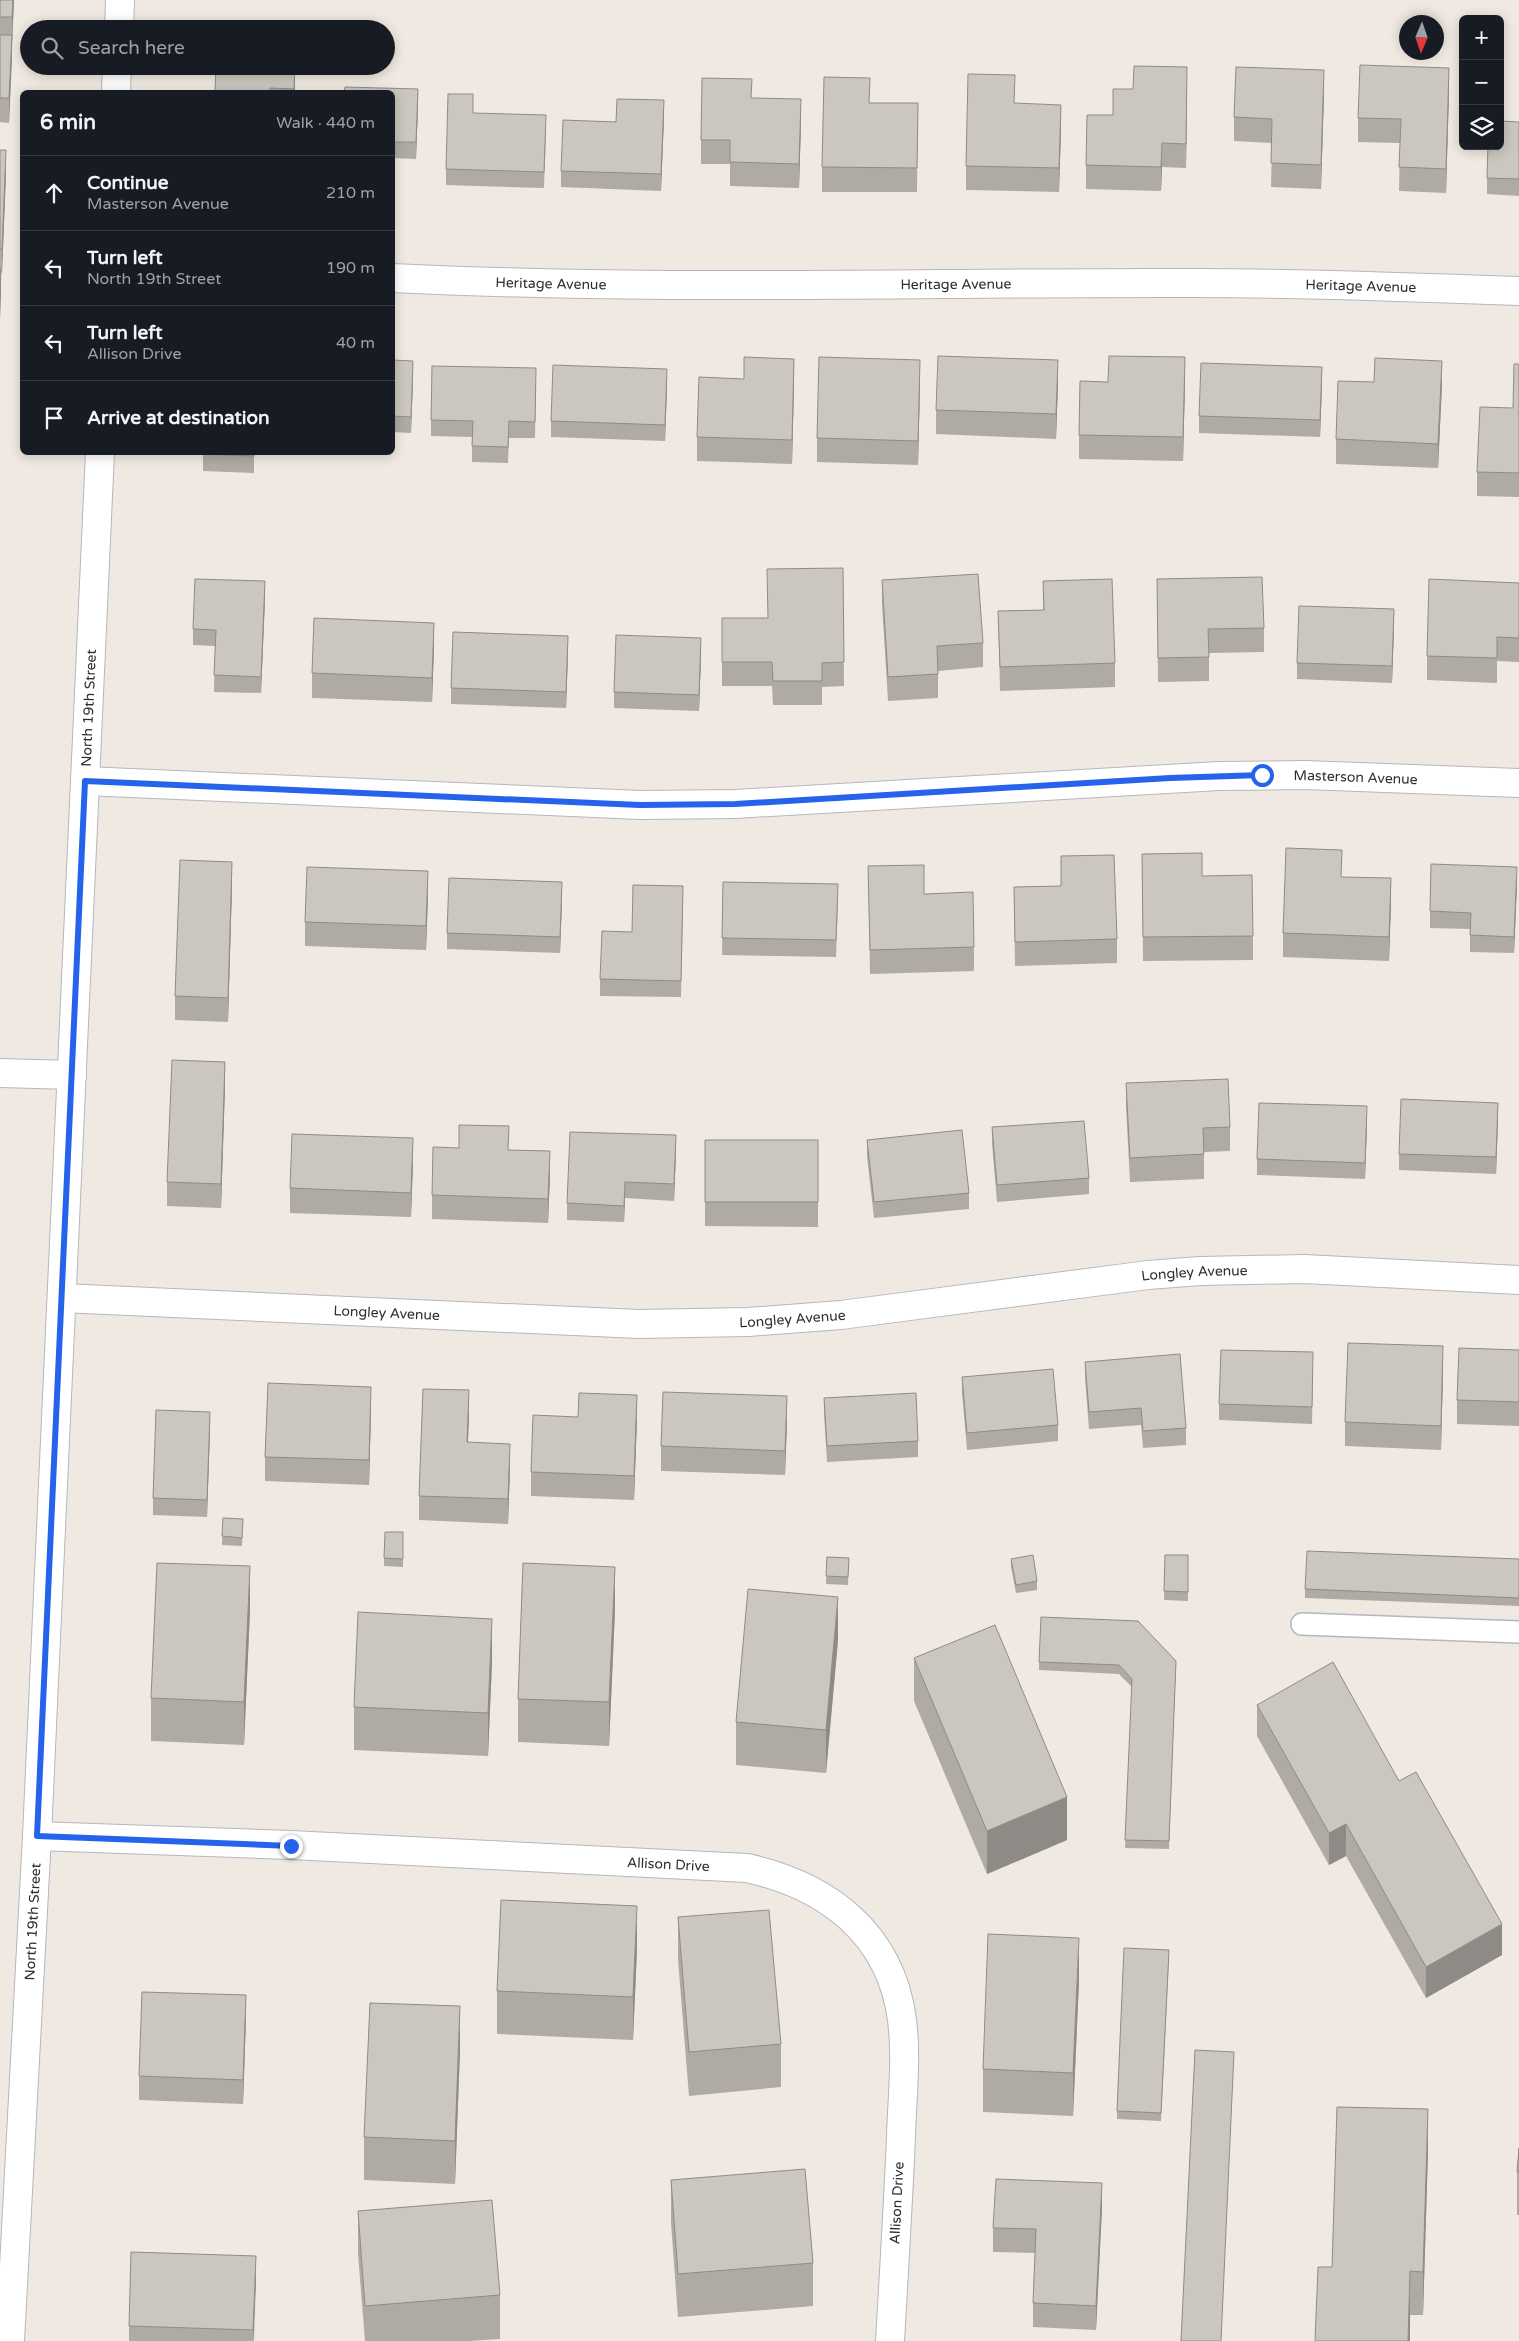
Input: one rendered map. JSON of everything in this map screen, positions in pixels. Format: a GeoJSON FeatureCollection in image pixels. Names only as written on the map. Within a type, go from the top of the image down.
{"type":"FeatureCollection","features":[{"type":"Feature","properties":{"kind":"street"},"geometry":{"type":"LineString","coordinates":[[119,20],[120,0]]}},
{"type":"Feature","properties":{"kind":"street"},"geometry":{"type":"LineString","coordinates":[[116,90],[117,75]]}},
{"type":"Feature","properties":{"kind":"street","name":"Heritage Avenue"},"geometry":{"type":"LineString","coordinates":[[395,278],[513,284],[689,286],[1250,283],[1519,291]]}},
{"type":"Feature","properties":{"kind":"street","name":"North 19th Street"},"geometry":{"type":"LineString","coordinates":[[10,2341],[37,1836],[100,455]]}},
{"type":"Feature","properties":{"kind":"street","name":"Masterson Avenue"},"geometry":{"type":"LineString","coordinates":[[85,781],[640,805],[744,804],[1219,776],[1306,775],[1519,783]]}},
{"type":"Feature","properties":{"kind":"street"},"geometry":{"type":"LineString","coordinates":[[0,1072],[72,1075]]}},
{"type":"Feature","properties":{"kind":"street","name":"Longley Avenue"},"geometry":{"type":"LineString","coordinates":[[62,1298],[659,1323],[748,1322],[841,1315],[1148,1275],[1200,1271],[1304,1270],[1519,1280]]}},
{"type":"Feature","properties":{"kind":"street","name":"Allison Drive"},"geometry":{"type":"LineString","coordinates":[[37,1836],[282,1845],[747,1868],[778,1874],[809,1888],[838,1906],[863,1930],[879,1951],[891,1973],[902,2020],[904,2046],[900,2153],[890,2341]]}},
{"type":"Feature","properties":{"kind":"lane"},"geometry":{"type":"LineString","coordinates":[[1302,1624],[1519,1632]]}},
{"type":"Feature","properties":{"kind":"building"},"geometry":{"type":"Polygon","coordinates":[[[0,0],[13,0],[12,17],[0,17],[0,0]]]}},
{"type":"Feature","properties":{"kind":"building"},"geometry":{"type":"Polygon","coordinates":[[[0,35],[12,35],[9,98],[0,98],[0,35]]]}},
{"type":"Feature","properties":{"kind":"building"},"geometry":{"type":"Polygon","coordinates":[[[1360,65],[1449,68],[1446,169],[1399,167],[1401,119],[1358,118],[1360,65]]]}},
{"type":"Feature","properties":{"kind":"building"},"geometry":{"type":"Polygon","coordinates":[[[1134,66],[1187,67],[1186,144],[1162,143],[1161,167],[1086,165],[1087,115],[1113,115],[1113,89],[1133,89],[1134,66]]]}},
{"type":"Feature","properties":{"kind":"building"},"geometry":{"type":"Polygon","coordinates":[[[1236,67],[1324,70],[1321,165],[1271,163],[1272,119],[1234,117],[1236,67]]]}},
{"type":"Feature","properties":{"kind":"building"},"geometry":{"type":"Polygon","coordinates":[[[968,74],[1015,75],[1014,103],[1061,105],[1059,168],[966,166],[968,74]]]}},
{"type":"Feature","properties":{"kind":"building"},"geometry":{"type":"Polygon","coordinates":[[[216,75],[295,75],[294,89],[215,90],[216,75]]]}},
{"type":"Feature","properties":{"kind":"building"},"geometry":{"type":"Polygon","coordinates":[[[824,77],[870,78],[869,103],[918,103],[917,168],[822,167],[824,77]]]}},
{"type":"Feature","properties":{"kind":"building"},"geometry":{"type":"Polygon","coordinates":[[[702,78],[752,79],[751,98],[801,99],[799,164],[730,162],[730,140],[701,140],[702,78]]]}},
{"type":"Feature","properties":{"kind":"building"},"geometry":{"type":"Polygon","coordinates":[[[345,87],[418,89],[416,142],[395,142],[395,90],[344,90],[345,87]]]}},
{"type":"Feature","properties":{"kind":"building"},"geometry":{"type":"Polygon","coordinates":[[[448,94],[473,94],[473,113],[546,115],[544,172],[446,169],[448,94]]]}},
{"type":"Feature","properties":{"kind":"building"},"geometry":{"type":"Polygon","coordinates":[[[617,99],[664,100],[661,174],[561,171],[563,120],[616,122],[617,99]]]}},
{"type":"Feature","properties":{"kind":"building"},"geometry":{"type":"Polygon","coordinates":[[[1504,121],[1519,122],[1519,179],[1487,178],[1488,150],[1504,150],[1504,121]]]}},
{"type":"Feature","properties":{"kind":"building"},"geometry":{"type":"Polygon","coordinates":[[[0,150],[6,150],[2,249],[0,249],[0,150]]]}},
{"type":"Feature","properties":{"kind":"building"},"geometry":{"type":"Polygon","coordinates":[[[938,356],[1058,360],[1056,414],[936,410],[938,356]]]}},
{"type":"Feature","properties":{"kind":"building"},"geometry":{"type":"Polygon","coordinates":[[[1109,356],[1185,357],[1183,437],[1079,435],[1080,381],[1108,382],[1109,356]]]}},
{"type":"Feature","properties":{"kind":"building"},"geometry":{"type":"Polygon","coordinates":[[[744,357],[794,359],[792,440],[697,437],[699,377],[744,379],[744,357]]]}},
{"type":"Feature","properties":{"kind":"building"},"geometry":{"type":"Polygon","coordinates":[[[819,357],[920,360],[918,441],[817,438],[819,357]]]}},
{"type":"Feature","properties":{"kind":"building"},"geometry":{"type":"Polygon","coordinates":[[[1375,358],[1442,361],[1438,444],[1336,439],[1338,381],[1374,382],[1375,358]]]}},
{"type":"Feature","properties":{"kind":"building"},"geometry":{"type":"Polygon","coordinates":[[[395,360],[413,361],[411,417],[395,416],[395,360]]]}},
{"type":"Feature","properties":{"kind":"building"},"geometry":{"type":"Polygon","coordinates":[[[1201,363],[1322,367],[1320,420],[1199,416],[1201,363]]]}},
{"type":"Feature","properties":{"kind":"building"},"geometry":{"type":"Polygon","coordinates":[[[1514,364],[1519,364],[1519,473],[1477,472],[1480,407],[1513,408],[1514,364]]]}},
{"type":"Feature","properties":{"kind":"building"},"geometry":{"type":"Polygon","coordinates":[[[553,365],[667,369],[665,425],[551,421],[553,365]]]}},
{"type":"Feature","properties":{"kind":"building"},"geometry":{"type":"Polygon","coordinates":[[[432,366],[536,368],[535,422],[509,421],[508,447],[472,446],[473,421],[431,420],[432,366]]]}},
{"type":"Feature","properties":{"kind":"building"},"geometry":{"type":"Polygon","coordinates":[[[843,568],[844,662],[822,663],[822,681],[773,681],[772,662],[722,662],[722,618],[768,618],[767,569],[843,568]]]}},
{"type":"Feature","properties":{"kind":"building"},"geometry":{"type":"Polygon","coordinates":[[[978,574],[983,643],[937,646],[938,674],[888,677],[882,580],[978,574]]]}},
{"type":"Feature","properties":{"kind":"building"},"geometry":{"type":"Polygon","coordinates":[[[1262,577],[1264,628],[1208,629],[1209,657],[1158,658],[1157,579],[1262,577]]]}},
{"type":"Feature","properties":{"kind":"building"},"geometry":{"type":"Polygon","coordinates":[[[195,579],[265,581],[261,677],[214,675],[216,630],[193,629],[195,579]]]}},
{"type":"Feature","properties":{"kind":"building"},"geometry":{"type":"Polygon","coordinates":[[[1112,579],[1115,663],[1000,667],[998,611],[1044,610],[1043,581],[1112,579]]]}},
{"type":"Feature","properties":{"kind":"building"},"geometry":{"type":"Polygon","coordinates":[[[1429,579],[1519,583],[1519,638],[1497,637],[1497,658],[1427,656],[1429,579]]]}},
{"type":"Feature","properties":{"kind":"building"},"geometry":{"type":"Polygon","coordinates":[[[1299,606],[1394,609],[1392,666],[1297,663],[1299,606]]]}},
{"type":"Feature","properties":{"kind":"building"},"geometry":{"type":"Polygon","coordinates":[[[314,618],[434,623],[432,678],[312,673],[314,618]]]}},
{"type":"Feature","properties":{"kind":"building"},"geometry":{"type":"Polygon","coordinates":[[[453,632],[568,636],[566,692],[451,688],[453,632]]]}},
{"type":"Feature","properties":{"kind":"building"},"geometry":{"type":"Polygon","coordinates":[[[616,635],[701,638],[699,695],[614,692],[616,635]]]}},
{"type":"Feature","properties":{"kind":"building"},"geometry":{"type":"Polygon","coordinates":[[[1286,848],[1342,850],[1341,877],[1391,878],[1389,937],[1283,933],[1286,848]]]}},
{"type":"Feature","properties":{"kind":"building"},"geometry":{"type":"Polygon","coordinates":[[[1202,853],[1202,876],[1252,875],[1253,936],[1143,937],[1142,854],[1202,853]]]}},
{"type":"Feature","properties":{"kind":"building"},"geometry":{"type":"Polygon","coordinates":[[[1114,855],[1117,939],[1015,942],[1014,887],[1061,886],[1061,856],[1114,855]]]}},
{"type":"Feature","properties":{"kind":"building"},"geometry":{"type":"Polygon","coordinates":[[[180,860],[232,862],[228,998],[175,996],[180,860]]]}},
{"type":"Feature","properties":{"kind":"building"},"geometry":{"type":"Polygon","coordinates":[[[1431,864],[1517,867],[1514,937],[1470,935],[1471,913],[1430,911],[1431,864]]]}},
{"type":"Feature","properties":{"kind":"building"},"geometry":{"type":"Polygon","coordinates":[[[924,865],[924,894],[973,892],[974,947],[870,950],[868,866],[924,865]]]}},
{"type":"Feature","properties":{"kind":"building"},"geometry":{"type":"Polygon","coordinates":[[[307,867],[428,871],[426,926],[305,922],[307,867]]]}},
{"type":"Feature","properties":{"kind":"building"},"geometry":{"type":"Polygon","coordinates":[[[449,878],[562,882],[560,937],[447,933],[449,878]]]}},
{"type":"Feature","properties":{"kind":"building"},"geometry":{"type":"Polygon","coordinates":[[[723,882],[838,884],[836,940],[722,938],[723,882]]]}},
{"type":"Feature","properties":{"kind":"building"},"geometry":{"type":"Polygon","coordinates":[[[633,885],[683,886],[681,981],[600,979],[602,931],[632,932],[633,885]]]}},
{"type":"Feature","properties":{"kind":"building"},"geometry":{"type":"Polygon","coordinates":[[[172,1060],[225,1062],[221,1184],[167,1182],[172,1060]]]}},
{"type":"Feature","properties":{"kind":"building"},"geometry":{"type":"Polygon","coordinates":[[[1228,1079],[1230,1127],[1203,1128],[1204,1154],[1130,1158],[1126,1083],[1228,1079]]]}},
{"type":"Feature","properties":{"kind":"building"},"geometry":{"type":"Polygon","coordinates":[[[1401,1099],[1498,1103],[1496,1157],[1399,1154],[1401,1099]]]}},
{"type":"Feature","properties":{"kind":"building"},"geometry":{"type":"Polygon","coordinates":[[[1259,1103],[1367,1106],[1365,1163],[1257,1159],[1259,1103]]]}},
{"type":"Feature","properties":{"kind":"building"},"geometry":{"type":"Polygon","coordinates":[[[1084,1121],[1089,1178],[997,1185],[992,1127],[1084,1121]]]}},
{"type":"Feature","properties":{"kind":"building"},"geometry":{"type":"Polygon","coordinates":[[[459,1125],[509,1126],[508,1150],[550,1151],[548,1199],[432,1195],[433,1147],[459,1148],[459,1125]]]}},
{"type":"Feature","properties":{"kind":"building"},"geometry":{"type":"Polygon","coordinates":[[[962,1130],[969,1193],[874,1202],[867,1140],[962,1130]]]}},
{"type":"Feature","properties":{"kind":"building"},"geometry":{"type":"Polygon","coordinates":[[[570,1132],[676,1135],[674,1184],[625,1182],[624,1206],[567,1203],[570,1132]]]}},
{"type":"Feature","properties":{"kind":"building"},"geometry":{"type":"Polygon","coordinates":[[[292,1134],[413,1138],[411,1193],[290,1188],[292,1134]]]}},
{"type":"Feature","properties":{"kind":"building"},"geometry":{"type":"Polygon","coordinates":[[[705,1140],[818,1140],[818,1202],[705,1202],[705,1140]]]}},
{"type":"Feature","properties":{"kind":"building"},"geometry":{"type":"Polygon","coordinates":[[[1348,1343],[1443,1346],[1441,1426],[1345,1422],[1348,1343]]]}},
{"type":"Feature","properties":{"kind":"building"},"geometry":{"type":"Polygon","coordinates":[[[1459,1348],[1519,1350],[1519,1402],[1457,1400],[1459,1348]]]}},
{"type":"Feature","properties":{"kind":"building"},"geometry":{"type":"Polygon","coordinates":[[[1221,1350],[1313,1352],[1312,1407],[1219,1404],[1221,1350]]]}},
{"type":"Feature","properties":{"kind":"building"},"geometry":{"type":"Polygon","coordinates":[[[1180,1354],[1186,1428],[1143,1431],[1141,1408],[1089,1412],[1085,1362],[1180,1354]]]}},
{"type":"Feature","properties":{"kind":"building"},"geometry":{"type":"Polygon","coordinates":[[[1053,1369],[1058,1425],[967,1433],[962,1377],[1053,1369]]]}},
{"type":"Feature","properties":{"kind":"building"},"geometry":{"type":"Polygon","coordinates":[[[268,1383],[371,1387],[369,1460],[265,1457],[268,1383]]]}},
{"type":"Feature","properties":{"kind":"building"},"geometry":{"type":"Polygon","coordinates":[[[423,1389],[469,1390],[467,1442],[510,1444],[508,1499],[419,1496],[423,1389]]]}},
{"type":"Feature","properties":{"kind":"building"},"geometry":{"type":"Polygon","coordinates":[[[663,1392],[787,1396],[785,1451],[661,1446],[663,1392]]]}},
{"type":"Feature","properties":{"kind":"building"},"geometry":{"type":"Polygon","coordinates":[[[579,1393],[637,1395],[634,1476],[531,1472],[533,1415],[578,1417],[579,1393]]]}},
{"type":"Feature","properties":{"kind":"building"},"geometry":{"type":"Polygon","coordinates":[[[916,1393],[918,1441],[827,1446],[824,1398],[916,1393]]]}},
{"type":"Feature","properties":{"kind":"building"},"geometry":{"type":"Polygon","coordinates":[[[156,1410],[210,1412],[207,1500],[153,1498],[156,1410]]]}},
{"type":"Feature","properties":{"kind":"building"},"geometry":{"type":"Polygon","coordinates":[[[223,1518],[243,1519],[242,1538],[222,1536],[223,1518]]]}},
{"type":"Feature","properties":{"kind":"building"},"geometry":{"type":"Polygon","coordinates":[[[385,1532],[403,1532],[403,1559],[384,1558],[385,1532]]]}},
{"type":"Feature","properties":{"kind":"building"},"geometry":{"type":"Polygon","coordinates":[[[1307,1551],[1519,1559],[1519,1598],[1305,1589],[1307,1551]]]}},
{"type":"Feature","properties":{"kind":"building"},"geometry":{"type":"Polygon","coordinates":[[[1033,1555],[1037,1581],[1016,1585],[1011,1559],[1033,1555]]]}},
{"type":"Feature","properties":{"kind":"building"},"geometry":{"type":"Polygon","coordinates":[[[1165,1555],[1188,1555],[1188,1592],[1164,1591],[1165,1555]]]}},
{"type":"Feature","properties":{"kind":"building"},"geometry":{"type":"Polygon","coordinates":[[[827,1557],[849,1558],[848,1577],[826,1576],[827,1557]]]}},
{"type":"Feature","properties":{"kind":"building"},"geometry":{"type":"Polygon","coordinates":[[[157,1563],[250,1566],[244,1702],[151,1698],[157,1563]]]}},
{"type":"Feature","properties":{"kind":"building"},"geometry":{"type":"Polygon","coordinates":[[[523,1563],[615,1567],[609,1702],[518,1699],[523,1563]]]}},
{"type":"Feature","properties":{"kind":"building"},"geometry":{"type":"Polygon","coordinates":[[[748,1589],[838,1597],[826,1730],[736,1722],[748,1589]]]}},
{"type":"Feature","properties":{"kind":"building"},"geometry":{"type":"Polygon","coordinates":[[[358,1612],[492,1619],[488,1713],[354,1707],[358,1612]]]}},
{"type":"Feature","properties":{"kind":"building"},"geometry":{"type":"Polygon","coordinates":[[[1041,1617],[1138,1621],[1176,1661],[1169,1841],[1125,1840],[1132,1679],[1119,1665],[1039,1662],[1041,1617]]]}},
{"type":"Feature","properties":{"kind":"building"},"geometry":{"type":"Polygon","coordinates":[[[995,1625],[1067,1797],[987,1831],[914,1658],[995,1625]]]}},
{"type":"Feature","properties":{"kind":"building"},"geometry":{"type":"Polygon","coordinates":[[[1333,1662],[1399,1781],[1416,1772],[1502,1924],[1426,1967],[1346,1824],[1329,1833],[1257,1705],[1333,1662]]]}},
{"type":"Feature","properties":{"kind":"building"},"geometry":{"type":"Polygon","coordinates":[[[501,1900],[637,1906],[633,1997],[497,1991],[501,1900]]]}},
{"type":"Feature","properties":{"kind":"building"},"geometry":{"type":"Polygon","coordinates":[[[769,1910],[781,2044],[689,2052],[678,1917],[769,1910]]]}},
{"type":"Feature","properties":{"kind":"building"},"geometry":{"type":"Polygon","coordinates":[[[988,1934],[1079,1938],[1073,2073],[983,2069],[988,1934]]]}},
{"type":"Feature","properties":{"kind":"building"},"geometry":{"type":"Polygon","coordinates":[[[1124,1948],[1169,1950],[1161,2113],[1117,2111],[1124,1948]]]}},
{"type":"Feature","properties":{"kind":"building"},"geometry":{"type":"Polygon","coordinates":[[[142,1992],[246,1995],[243,2080],[139,2076],[142,1992]]]}},
{"type":"Feature","properties":{"kind":"building"},"geometry":{"type":"Polygon","coordinates":[[[370,2003],[460,2006],[455,2141],[364,2137],[370,2003]]]}},
{"type":"Feature","properties":{"kind":"building"},"geometry":{"type":"Polygon","coordinates":[[[1195,2050],[1234,2052],[1221,2341],[1181,2341],[1195,2050]]]}},
{"type":"Feature","properties":{"kind":"building"},"geometry":{"type":"Polygon","coordinates":[[[1337,2107],[1428,2109],[1423,2272],[1410,2271],[1408,2341],[1315,2341],[1318,2267],[1332,2267],[1337,2107]]]}},
{"type":"Feature","properties":{"kind":"building"},"geometry":{"type":"Polygon","coordinates":[[[1519,2148],[1519,2172],[1517,2172],[1519,2148]]]}},
{"type":"Feature","properties":{"kind":"building"},"geometry":{"type":"Polygon","coordinates":[[[805,2169],[813,2263],[678,2274],[671,2180],[805,2169]]]}},
{"type":"Feature","properties":{"kind":"building"},"geometry":{"type":"Polygon","coordinates":[[[996,2179],[1102,2183],[1096,2306],[1033,2303],[1036,2229],[993,2228],[996,2179]]]}},
{"type":"Feature","properties":{"kind":"building"},"geometry":{"type":"Polygon","coordinates":[[[492,2200],[500,2295],[365,2306],[358,2211],[492,2200]]]}},
{"type":"Feature","properties":{"kind":"building"},"geometry":{"type":"Polygon","coordinates":[[[131,2252],[256,2256],[253,2330],[129,2326],[131,2252]]]}},
{"type":"Feature","properties":{"kind":"route"},"geometry":{"type":"LineString","coordinates":[[291,1846],[37,1836],[85,781],[640,805],[786,802],[1170,778],[1262,775]]}}]}
